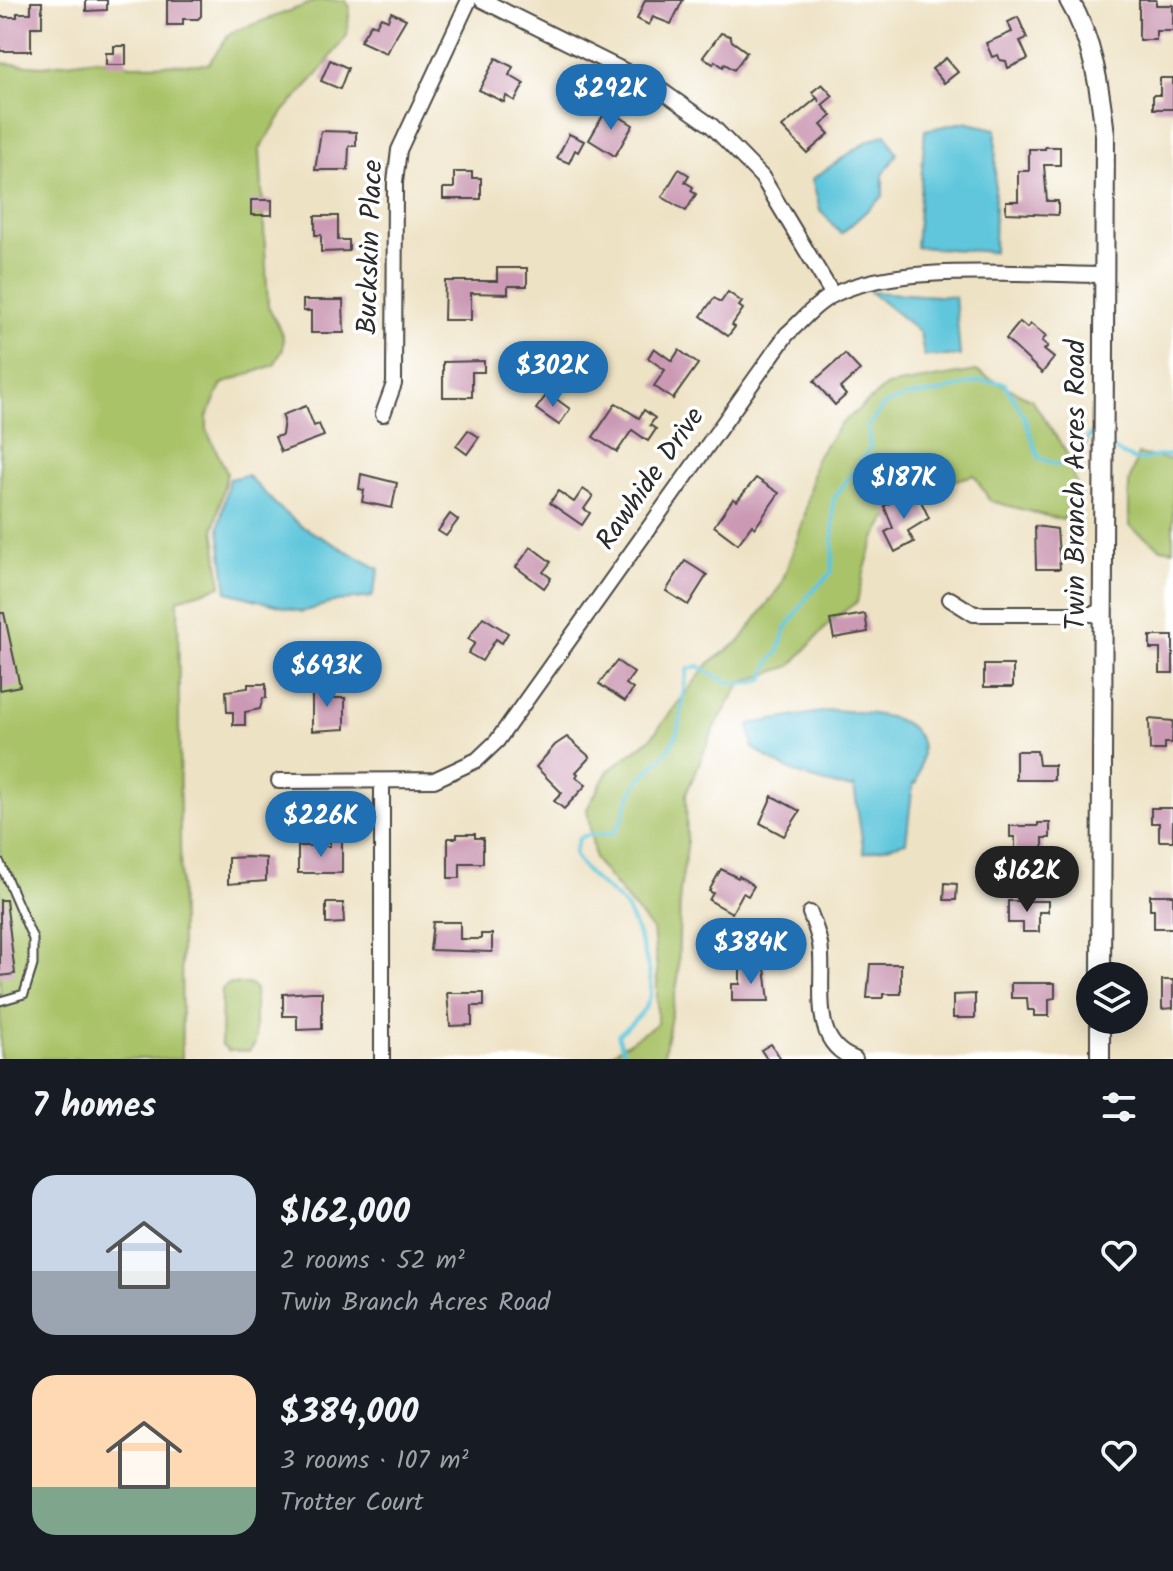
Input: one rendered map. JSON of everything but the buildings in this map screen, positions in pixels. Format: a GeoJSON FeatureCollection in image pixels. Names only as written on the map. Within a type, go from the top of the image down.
{"type":"FeatureCollection","features":[{"type":"Feature","properties":{"kind":"street","name":"Buckskin Place"},"geometry":{"type":"LineString","coordinates":[[383,414],[394,384],[395,182],[399,150],[469,0]]}},
{"type":"Feature","properties":{"kind":"street"},"geometry":{"type":"LineString","coordinates":[[482,0],[655,86],[712,126],[762,177],[833,295]]}},
{"type":"Feature","properties":{"kind":"street","name":"Twin Branch Acres Road"},"geometry":{"type":"LineString","coordinates":[[1069,0],[1077,14],[1100,83],[1105,135],[1101,962]]}},
{"type":"Feature","properties":{"kind":"street","name":"Rawhide Drive"},"geometry":{"type":"LineString","coordinates":[[279,781],[434,780],[477,760],[497,741],[787,334],[833,295],[869,282],[926,274],[1105,275]]}},
{"type":"Feature","properties":{"kind":"street"},"geometry":{"type":"LineString","coordinates":[[950,599],[974,614],[1103,614]]}},
{"type":"Feature","properties":{"kind":"street"},"geometry":{"type":"LineString","coordinates":[[382,782],[382,1059]]}},
{"type":"Feature","properties":{"kind":"street"},"geometry":{"type":"LineString","coordinates":[[810,913],[820,944],[821,1009],[829,1039],[855,1059]]}},
{"type":"Feature","properties":{"kind":"street"},"geometry":{"type":"LineString","coordinates":[[1100,1034],[1100,1059]]}},
{"type":"Feature","properties":{"kind":"lane"},"geometry":{"type":"LineString","coordinates":[[0,863],[33,939],[33,965],[24,994],[0,1001]]}},
{"type":"Feature","properties":{"kind":"green space"},"geometry":{"type":"Polygon","coordinates":[[[319,0],[345,0],[350,7],[347,35],[319,73],[284,111],[260,149],[268,306],[283,336],[283,349],[274,365],[222,384],[207,417],[207,431],[227,473],[214,528],[221,586],[178,599],[182,1059],[0,1059],[0,63],[43,66],[96,59],[132,65],[208,64],[230,33],[319,0]]]}},
{"type":"Feature","properties":{"kind":"green space"},"geometry":{"type":"Polygon","coordinates":[[[976,371],[1032,400],[1065,450],[1080,495],[1063,520],[990,501],[974,475],[916,494],[897,508],[879,531],[868,558],[857,602],[832,620],[791,666],[741,683],[714,728],[686,794],[687,849],[680,890],[678,979],[663,1059],[603,1059],[657,1024],[657,969],[653,931],[595,860],[587,809],[608,771],[650,739],[709,663],[740,641],[781,585],[804,519],[815,460],[840,425],[887,386],[976,371]]]}},
{"type":"Feature","properties":{"kind":"green space"},"geometry":{"type":"Polygon","coordinates":[[[1138,454],[1173,460],[1173,550],[1161,548],[1129,526],[1129,482],[1138,454]]]}},
{"type":"Feature","properties":{"kind":"green space"},"geometry":{"type":"Polygon","coordinates":[[[228,984],[249,984],[255,989],[255,1044],[249,1051],[229,1051],[221,1044],[222,989],[228,984]]]}},
{"type":"Feature","properties":{"kind":"water"},"geometry":{"type":"Polygon","coordinates":[[[964,122],[996,129],[994,252],[916,247],[925,130],[964,122]]]}},
{"type":"Feature","properties":{"kind":"water"},"geometry":{"type":"Polygon","coordinates":[[[886,134],[897,154],[883,175],[883,196],[841,234],[820,210],[812,179],[868,141],[886,134]]]}},
{"type":"Feature","properties":{"kind":"water"},"geometry":{"type":"Polygon","coordinates":[[[870,292],[955,297],[960,356],[924,356],[920,332],[870,292]]]}},
{"type":"Feature","properties":{"kind":"water"},"geometry":{"type":"Polygon","coordinates":[[[247,475],[301,526],[379,569],[372,597],[337,601],[302,612],[227,592],[219,527],[229,479],[247,475]]]}},
{"type":"Feature","properties":{"kind":"water"},"geometry":{"type":"Polygon","coordinates":[[[834,710],[889,717],[913,729],[920,739],[921,760],[916,784],[913,783],[906,842],[864,853],[854,786],[838,786],[800,774],[753,748],[749,724],[834,710]]]}},
{"type":"Feature","properties":{"kind":"waterway"},"geometry":{"type":"LineString","coordinates":[[626,1059],[618,1035],[648,1003],[650,977],[638,934],[627,910],[590,875],[574,854],[579,838],[612,834],[620,824],[637,784],[669,749],[677,734],[688,669],[699,666],[721,679],[737,683],[763,680],[770,662],[779,651],[785,630],[809,595],[831,573],[833,500],[870,448],[868,427],[884,405],[908,396],[936,393],[980,381],[1004,383],[1024,416],[1039,458],[1058,465],[1077,457],[1091,434],[1094,436]]}},
{"type":"Feature","properties":{"kind":"waterway"},"geometry":{"type":"LineString","coordinates":[[1114,449],[1139,460],[1173,455]]}}]}
